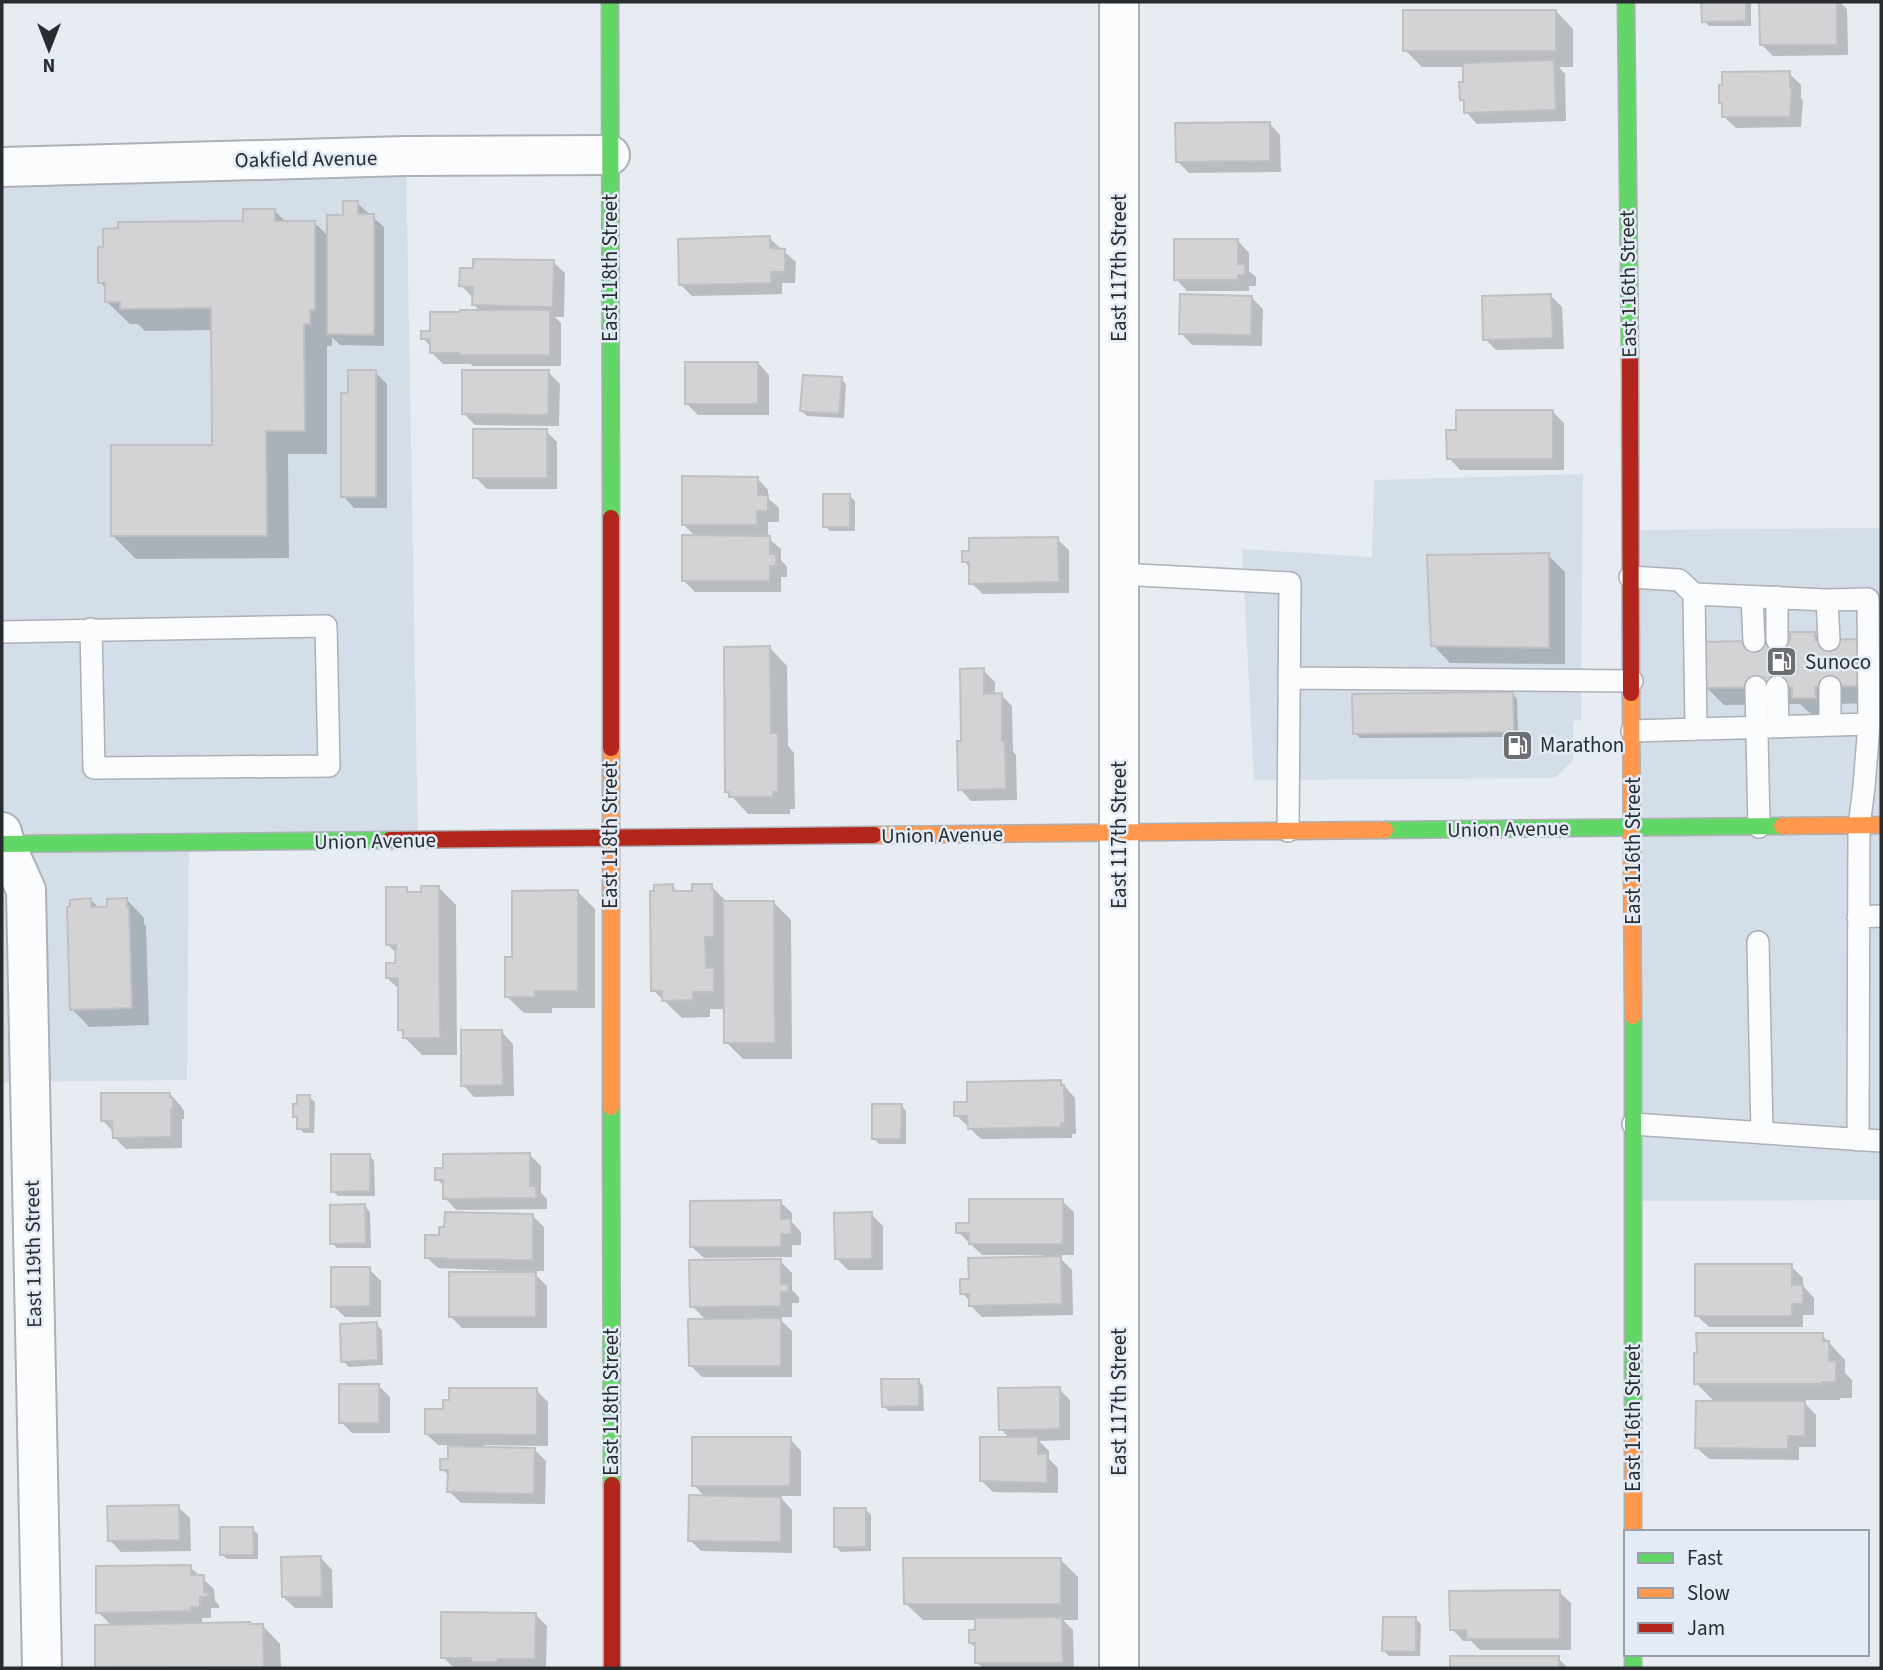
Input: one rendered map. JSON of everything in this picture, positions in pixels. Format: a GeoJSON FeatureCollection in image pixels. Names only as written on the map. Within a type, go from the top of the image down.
{"type":"FeatureCollection","features":[{"type":"Feature","properties":{"kind":"main road","name":"East 118th Street"},"geometry":{"type":"LineString","coordinates":[[610,2],[612,1668]]}},
{"type":"Feature","properties":{"kind":"main road","name":"East 116th Street"},"geometry":{"type":"LineString","coordinates":[[1626,2],[1633,828],[1633,1530]]}},
{"type":"Feature","properties":{"kind":"main road","name":"Union Avenue"},"geometry":{"type":"LineString","coordinates":[[3,840],[610,838],[1881,825]]}},
{"type":"Feature","properties":{"kind":"street","name":"East 117th Street"},"geometry":{"type":"LineString","coordinates":[[1119,2],[1119,1668]]}},
{"type":"Feature","properties":{"kind":"street","name":"Oakfield Avenue"},"geometry":{"type":"LineString","coordinates":[[2,167],[406,156],[610,155]]}},
{"type":"Feature","properties":{"kind":"street","name":"East 119th Street"},"geometry":{"type":"LineString","coordinates":[[3,840],[26,890],[42,1668]]}},
{"type":"Feature","properties":{"kind":"lane"},"geometry":{"type":"LineString","coordinates":[[1119,574],[1290,583],[1288,831]]}},
{"type":"Feature","properties":{"kind":"lane"},"geometry":{"type":"LineString","coordinates":[[1630,577],[1679,580],[1694,594],[1827,600],[1868,599],[1869,724],[1858,825],[1858,1140]]}},
{"type":"Feature","properties":{"kind":"lane"},"geometry":{"type":"LineString","coordinates":[[1694,594],[1696,729]]}},
{"type":"Feature","properties":{"kind":"lane"},"geometry":{"type":"LineString","coordinates":[[1752,597],[1754,641]]}},
{"type":"Feature","properties":{"kind":"lane"},"geometry":{"type":"LineString","coordinates":[[1777,597],[1777,640]]}},
{"type":"Feature","properties":{"kind":"lane"},"geometry":{"type":"LineString","coordinates":[[1827,600],[1829,640]]}},
{"type":"Feature","properties":{"kind":"lane"},"geometry":{"type":"LineString","coordinates":[[2,632],[91,629],[326,626],[329,766],[94,768],[91,629]]}},
{"type":"Feature","properties":{"kind":"lane"},"geometry":{"type":"LineString","coordinates":[[1289,678],[1632,681]]}},
{"type":"Feature","properties":{"kind":"lane"},"geometry":{"type":"LineString","coordinates":[[1759,827],[1756,727],[1767,687],[1778,726]]}},
{"type":"Feature","properties":{"kind":"lane"},"geometry":{"type":"LineString","coordinates":[[1830,687],[1830,724]]}},
{"type":"Feature","properties":{"kind":"lane"},"geometry":{"type":"LineString","coordinates":[[1632,731],[1869,724]]}},
{"type":"Feature","properties":{"kind":"lane"},"geometry":{"type":"LineString","coordinates":[[1858,917],[1881,916]]}},
{"type":"Feature","properties":{"kind":"lane"},"geometry":{"type":"LineString","coordinates":[[1758,942],[1762,1133]]}},
{"type":"Feature","properties":{"kind":"lane"},"geometry":{"type":"LineString","coordinates":[[1633,1124],[1881,1141]]}},
{"type":"Feature","properties":{"kind":"shaded area"},"geometry":{"type":"Polygon","coordinates":[[[406,156],[418,840],[189,843],[187,1080],[2,1082],[2,167],[406,156]]]}},
{"type":"Feature","properties":{"kind":"shaded area"},"geometry":{"type":"Polygon","coordinates":[[[1583,474],[1581,720],[1573,721],[1573,760],[1555,778],[1254,780],[1242,549],[1372,557],[1374,480],[1583,474]]]}},
{"type":"Feature","properties":{"kind":"shaded area"},"geometry":{"type":"Polygon","coordinates":[[[1881,528],[1881,1200],[1633,1201],[1631,530],[1881,528]]]}},
{"type":"Feature","properties":{"kind":"building"},"geometry":{"type":"Polygon","coordinates":[[[1701,2],[1746,2],[1746,21],[1702,22],[1701,2]]]}},
{"type":"Feature","properties":{"kind":"building"},"geometry":{"type":"Polygon","coordinates":[[[1759,2],[1837,2],[1837,45],[1760,45],[1759,2]]]}},
{"type":"Feature","properties":{"kind":"building"},"geometry":{"type":"Polygon","coordinates":[[[1403,10],[1556,10],[1556,51],[1403,51],[1403,10]]]}},
{"type":"Feature","properties":{"kind":"building"},"geometry":{"type":"Polygon","coordinates":[[[1554,60],[1556,110],[1464,113],[1459,82],[1463,82],[1463,63],[1554,60]]]}},
{"type":"Feature","properties":{"kind":"building"},"geometry":{"type":"Polygon","coordinates":[[[1790,71],[1790,117],[1722,117],[1719,85],[1722,85],[1722,72],[1790,71]]]}},
{"type":"Feature","properties":{"kind":"building"},"geometry":{"type":"Polygon","coordinates":[[[1270,122],[1270,161],[1176,162],[1175,123],[1270,122]]]}},
{"type":"Feature","properties":{"kind":"building"},"geometry":{"type":"Polygon","coordinates":[[[343,201],[358,201],[358,214],[374,214],[374,335],[327,334],[327,215],[343,215],[343,201]]]}},
{"type":"Feature","properties":{"kind":"building"},"geometry":{"type":"Polygon","coordinates":[[[243,209],[275,209],[275,221],[315,221],[315,310],[310,310],[310,324],[304,324],[305,431],[266,431],[267,536],[111,536],[111,445],[212,445],[211,308],[120,309],[120,302],[105,302],[105,283],[98,283],[98,247],[103,247],[103,229],[118,228],[118,222],[243,221],[243,209]]]}},
{"type":"Feature","properties":{"kind":"building"},"geometry":{"type":"Polygon","coordinates":[[[770,236],[770,248],[785,249],[785,272],[771,272],[771,283],[679,285],[678,239],[770,236]]]}},
{"type":"Feature","properties":{"kind":"building"},"geometry":{"type":"Polygon","coordinates":[[[1174,239],[1238,239],[1238,264],[1245,264],[1245,275],[1238,275],[1238,280],[1174,280],[1174,239]]]}},
{"type":"Feature","properties":{"kind":"building"},"geometry":{"type":"Polygon","coordinates":[[[473,259],[554,260],[553,307],[472,305],[473,287],[459,286],[460,268],[473,268],[473,259]]]}},
{"type":"Feature","properties":{"kind":"building"},"geometry":{"type":"Polygon","coordinates":[[[1180,294],[1252,296],[1251,335],[1179,334],[1180,294]]]}},
{"type":"Feature","properties":{"kind":"building"},"geometry":{"type":"Polygon","coordinates":[[[1551,294],[1553,338],[1483,340],[1482,296],[1551,294]]]}},
{"type":"Feature","properties":{"kind":"building"},"geometry":{"type":"Polygon","coordinates":[[[550,310],[550,355],[430,353],[430,339],[421,339],[421,331],[430,331],[430,312],[550,310]]]}},
{"type":"Feature","properties":{"kind":"building"},"geometry":{"type":"Polygon","coordinates":[[[685,362],[758,362],[758,404],[685,404],[685,362]]]}},
{"type":"Feature","properties":{"kind":"building"},"geometry":{"type":"Polygon","coordinates":[[[348,370],[376,370],[376,497],[341,497],[341,393],[348,393],[348,370]]]}},
{"type":"Feature","properties":{"kind":"building"},"geometry":{"type":"Polygon","coordinates":[[[462,370],[549,370],[548,415],[462,414],[462,370]]]}},
{"type":"Feature","properties":{"kind":"building"},"geometry":{"type":"Polygon","coordinates":[[[803,375],[842,377],[839,414],[800,411],[803,375]]]}},
{"type":"Feature","properties":{"kind":"building"},"geometry":{"type":"Polygon","coordinates":[[[1456,410],[1553,410],[1553,459],[1447,459],[1446,430],[1456,430],[1456,410]]]}},
{"type":"Feature","properties":{"kind":"building"},"geometry":{"type":"Polygon","coordinates":[[[473,429],[547,429],[547,478],[473,478],[473,429]]]}},
{"type":"Feature","properties":{"kind":"building"},"geometry":{"type":"Polygon","coordinates":[[[682,476],[758,477],[758,495],[768,495],[768,511],[757,511],[757,525],[682,525],[682,476]]]}},
{"type":"Feature","properties":{"kind":"building"},"geometry":{"type":"Polygon","coordinates":[[[823,494],[850,494],[850,527],[823,527],[823,494]]]}},
{"type":"Feature","properties":{"kind":"building"},"geometry":{"type":"Polygon","coordinates":[[[682,535],[770,536],[770,554],[776,554],[776,566],[770,566],[770,581],[682,581],[682,535]]]}},
{"type":"Feature","properties":{"kind":"building"},"geometry":{"type":"Polygon","coordinates":[[[1058,537],[1059,582],[969,584],[969,562],[962,562],[962,551],[969,551],[969,538],[1058,537]]]}},
{"type":"Feature","properties":{"kind":"building"},"geometry":{"type":"Polygon","coordinates":[[[1549,553],[1549,648],[1431,646],[1427,555],[1549,553]]]}},
{"type":"Feature","properties":{"kind":"building"},"geometry":{"type":"Polygon","coordinates":[[[1790,632],[1815,632],[1815,640],[1859,639],[1859,686],[1815,687],[1816,698],[1792,698],[1792,687],[1705,688],[1704,642],[1790,640],[1790,632]]]}},
{"type":"Feature","properties":{"kind":"building"},"geometry":{"type":"Polygon","coordinates":[[[770,646],[771,733],[778,733],[778,792],[773,792],[773,797],[729,797],[729,792],[725,792],[724,647],[770,646]]]}},
{"type":"Feature","properties":{"kind":"building"},"geometry":{"type":"Polygon","coordinates":[[[984,668],[984,694],[1002,693],[1006,789],[958,790],[957,741],[961,741],[960,669],[984,668]]]}},
{"type":"Feature","properties":{"kind":"building"},"geometry":{"type":"Polygon","coordinates":[[[1513,692],[1514,732],[1353,734],[1352,694],[1513,692]]]}},
{"type":"Feature","properties":{"kind":"building"},"geometry":{"type":"Polygon","coordinates":[[[673,884],[673,891],[692,891],[692,884],[712,884],[714,890],[714,937],[705,937],[706,968],[714,967],[714,992],[693,992],[693,1000],[662,1001],[662,991],[651,991],[650,891],[654,891],[654,885],[673,884]]]}},
{"type":"Feature","properties":{"kind":"building"},"geometry":{"type":"Polygon","coordinates":[[[421,886],[439,886],[440,1038],[403,1038],[403,1030],[398,1030],[398,978],[386,978],[386,963],[395,963],[396,945],[386,945],[386,887],[407,887],[407,892],[421,892],[421,886]]]}},
{"type":"Feature","properties":{"kind":"building"},"geometry":{"type":"Polygon","coordinates":[[[578,890],[578,991],[535,991],[535,997],[505,997],[505,957],[512,957],[512,891],[578,890]]]}},
{"type":"Feature","properties":{"kind":"building"},"geometry":{"type":"Polygon","coordinates":[[[91,898],[91,907],[107,907],[107,899],[127,898],[132,1008],[70,1010],[67,907],[70,906],[70,900],[91,898]]]}},
{"type":"Feature","properties":{"kind":"building"},"geometry":{"type":"Polygon","coordinates":[[[723,901],[774,901],[775,1043],[724,1043],[723,901]]]}},
{"type":"Feature","properties":{"kind":"building"},"geometry":{"type":"Polygon","coordinates":[[[461,1030],[502,1030],[503,1085],[461,1086],[461,1030]]]}},
{"type":"Feature","properties":{"kind":"building"},"geometry":{"type":"Polygon","coordinates":[[[1061,1080],[1061,1085],[1064,1085],[1065,1123],[1061,1123],[1061,1127],[968,1129],[967,1116],[954,1116],[954,1102],[967,1102],[967,1082],[1061,1080]]]}},
{"type":"Feature","properties":{"kind":"building"},"geometry":{"type":"Polygon","coordinates":[[[101,1093],[170,1093],[170,1098],[173,1098],[171,1137],[113,1138],[112,1121],[101,1121],[101,1093]]]}},
{"type":"Feature","properties":{"kind":"building"},"geometry":{"type":"Polygon","coordinates":[[[297,1095],[310,1095],[310,1129],[297,1129],[293,1104],[297,1104],[297,1095]]]}},
{"type":"Feature","properties":{"kind":"building"},"geometry":{"type":"Polygon","coordinates":[[[872,1104],[902,1104],[901,1139],[872,1139],[872,1104]]]}},
{"type":"Feature","properties":{"kind":"building"},"geometry":{"type":"Polygon","coordinates":[[[530,1153],[530,1186],[536,1186],[536,1198],[443,1199],[443,1180],[435,1180],[435,1168],[443,1168],[443,1154],[530,1153]]]}},
{"type":"Feature","properties":{"kind":"building"},"geometry":{"type":"Polygon","coordinates":[[[331,1154],[370,1154],[370,1191],[331,1192],[331,1154]]]}},
{"type":"Feature","properties":{"kind":"building"},"geometry":{"type":"Polygon","coordinates":[[[969,1199],[1063,1199],[1063,1244],[969,1244],[969,1233],[956,1233],[956,1223],[969,1223],[969,1199]]]}},
{"type":"Feature","properties":{"kind":"building"},"geometry":{"type":"Polygon","coordinates":[[[781,1200],[781,1219],[791,1219],[791,1234],[781,1234],[781,1247],[690,1247],[690,1201],[781,1200]]]}},
{"type":"Feature","properties":{"kind":"building"},"geometry":{"type":"Polygon","coordinates":[[[365,1204],[366,1243],[330,1244],[330,1205],[365,1204]]]}},
{"type":"Feature","properties":{"kind":"building"},"geometry":{"type":"Polygon","coordinates":[[[445,1212],[533,1214],[533,1260],[425,1258],[425,1235],[439,1235],[439,1227],[444,1227],[445,1212]]]}},
{"type":"Feature","properties":{"kind":"building"},"geometry":{"type":"Polygon","coordinates":[[[872,1212],[872,1259],[835,1259],[834,1213],[872,1212]]]}},
{"type":"Feature","properties":{"kind":"building"},"geometry":{"type":"Polygon","coordinates":[[[1061,1256],[1062,1304],[969,1306],[969,1294],[960,1294],[960,1279],[969,1279],[968,1258],[1061,1256]]]}},
{"type":"Feature","properties":{"kind":"building"},"geometry":{"type":"Polygon","coordinates":[[[781,1259],[781,1284],[788,1284],[788,1292],[781,1292],[781,1306],[690,1307],[689,1260],[781,1259]]]}},
{"type":"Feature","properties":{"kind":"building"},"geometry":{"type":"Polygon","coordinates":[[[1695,1264],[1792,1264],[1792,1285],[1803,1285],[1803,1304],[1792,1304],[1792,1316],[1695,1316],[1695,1264]]]}},
{"type":"Feature","properties":{"kind":"building"},"geometry":{"type":"Polygon","coordinates":[[[331,1267],[370,1267],[370,1306],[331,1307],[331,1267]]]}},
{"type":"Feature","properties":{"kind":"building"},"geometry":{"type":"Polygon","coordinates":[[[449,1272],[536,1272],[536,1317],[449,1317],[449,1272]]]}},
{"type":"Feature","properties":{"kind":"building"},"geometry":{"type":"Polygon","coordinates":[[[781,1318],[781,1366],[689,1366],[688,1319],[781,1318]]]}},
{"type":"Feature","properties":{"kind":"building"},"geometry":{"type":"Polygon","coordinates":[[[377,1322],[378,1360],[341,1362],[340,1324],[377,1322]]]}},
{"type":"Feature","properties":{"kind":"building"},"geometry":{"type":"Polygon","coordinates":[[[1696,1333],[1823,1333],[1823,1341],[1829,1341],[1829,1361],[1836,1361],[1836,1382],[1694,1384],[1696,1333]]]}},
{"type":"Feature","properties":{"kind":"building"},"geometry":{"type":"Polygon","coordinates":[[[881,1379],[919,1379],[919,1406],[882,1407],[881,1379]]]}},
{"type":"Feature","properties":{"kind":"building"},"geometry":{"type":"Polygon","coordinates":[[[339,1384],[379,1384],[379,1423],[339,1423],[339,1384]]]}},
{"type":"Feature","properties":{"kind":"building"},"geometry":{"type":"Polygon","coordinates":[[[1060,1387],[1060,1429],[999,1430],[998,1388],[1060,1387]]]}},
{"type":"Feature","properties":{"kind":"building"},"geometry":{"type":"Polygon","coordinates":[[[449,1388],[537,1388],[537,1435],[425,1434],[425,1409],[443,1409],[443,1400],[449,1400],[449,1388]]]}},
{"type":"Feature","properties":{"kind":"building"},"geometry":{"type":"Polygon","coordinates":[[[1696,1401],[1805,1401],[1805,1436],[1788,1436],[1788,1449],[1695,1448],[1696,1401]]]}},
{"type":"Feature","properties":{"kind":"building"},"geometry":{"type":"Polygon","coordinates":[[[692,1437],[791,1437],[790,1486],[692,1486],[692,1437]]]}},
{"type":"Feature","properties":{"kind":"building"},"geometry":{"type":"Polygon","coordinates":[[[980,1437],[1038,1437],[1038,1454],[1047,1454],[1047,1483],[980,1481],[980,1437]]]}},
{"type":"Feature","properties":{"kind":"building"},"geometry":{"type":"Polygon","coordinates":[[[448,1446],[535,1448],[534,1494],[447,1492],[448,1470],[440,1470],[440,1459],[448,1459],[448,1446]]]}},
{"type":"Feature","properties":{"kind":"building"},"geometry":{"type":"Polygon","coordinates":[[[689,1495],[781,1497],[781,1542],[688,1541],[689,1495]]]}},
{"type":"Feature","properties":{"kind":"building"},"geometry":{"type":"Polygon","coordinates":[[[179,1505],[180,1540],[108,1541],[107,1506],[179,1505]]]}},
{"type":"Feature","properties":{"kind":"building"},"geometry":{"type":"Polygon","coordinates":[[[834,1508],[866,1508],[866,1547],[834,1547],[834,1508]]]}},
{"type":"Feature","properties":{"kind":"building"},"geometry":{"type":"Polygon","coordinates":[[[220,1527],[253,1527],[254,1555],[220,1555],[220,1527]]]}},
{"type":"Feature","properties":{"kind":"building"},"geometry":{"type":"Polygon","coordinates":[[[321,1556],[322,1597],[282,1597],[281,1557],[321,1556]]]}},
{"type":"Feature","properties":{"kind":"building"},"geometry":{"type":"Polygon","coordinates":[[[903,1558],[1061,1558],[1061,1604],[904,1604],[903,1558]]]}},
{"type":"Feature","properties":{"kind":"building"},"geometry":{"type":"Polygon","coordinates":[[[191,1565],[191,1575],[204,1575],[204,1592],[208,1592],[208,1597],[200,1597],[200,1607],[191,1607],[191,1611],[96,1613],[96,1566],[191,1565]]]}},
{"type":"Feature","properties":{"kind":"building"},"geometry":{"type":"Polygon","coordinates":[[[1560,1590],[1560,1639],[1466,1639],[1466,1630],[1450,1630],[1449,1591],[1560,1590]]]}},
{"type":"Feature","properties":{"kind":"building"},"geometry":{"type":"Polygon","coordinates":[[[441,1612],[536,1613],[535,1659],[471,1662],[471,1658],[441,1658],[441,1612]]]}},
{"type":"Feature","properties":{"kind":"building"},"geometry":{"type":"Polygon","coordinates":[[[1062,1617],[1063,1663],[975,1663],[975,1643],[969,1643],[969,1630],[975,1630],[975,1618],[1062,1617]]]}},
{"type":"Feature","properties":{"kind":"building"},"geometry":{"type":"Polygon","coordinates":[[[1383,1617],[1416,1617],[1416,1652],[1382,1651],[1383,1617]]]}},
{"type":"Feature","properties":{"kind":"building"},"geometry":{"type":"Polygon","coordinates":[[[263,1624],[264,1667],[95,1668],[95,1625],[263,1624]]]}},
{"type":"Feature","properties":{"kind":"building"},"geometry":{"type":"Polygon","coordinates":[[[1450,1656],[1559,1656],[1559,1668],[1450,1668],[1450,1656]]]}},
{"type":"Feature","properties":{"kind":"traffic: fast"},"geometry":{"type":"LineString","coordinates":[[610,2],[611,518]]}},
{"type":"Feature","properties":{"kind":"traffic: fast"},"geometry":{"type":"LineString","coordinates":[[1626,2],[1630,360]]}},
{"type":"Feature","properties":{"kind":"traffic: fast"},"geometry":{"type":"LineString","coordinates":[[1385,830],[1782,826]]}},
{"type":"Feature","properties":{"kind":"traffic: fast"},"geometry":{"type":"LineString","coordinates":[[2,844],[390,840]]}},
{"type":"Feature","properties":{"kind":"traffic: fast"},"geometry":{"type":"LineString","coordinates":[[1633,1016],[1633,1432]]}},
{"type":"Feature","properties":{"kind":"traffic: fast"},"geometry":{"type":"LineString","coordinates":[[611,1107],[612,1485]]}},
{"type":"Feature","properties":{"kind":"traffic: fast"},"geometry":{"type":"LineString","coordinates":[[1633,1656],[1633,1668]]}},
{"type":"Feature","properties":{"kind":"traffic: slow"},"geometry":{"type":"LineString","coordinates":[[1631,693],[1633,1016]]}},
{"type":"Feature","properties":{"kind":"traffic: slow"},"geometry":{"type":"LineString","coordinates":[[611,748],[611,1107]]}},
{"type":"Feature","properties":{"kind":"traffic: slow"},"geometry":{"type":"LineString","coordinates":[[1782,826],[1881,825]]}},
{"type":"Feature","properties":{"kind":"traffic: slow"},"geometry":{"type":"LineString","coordinates":[[874,835],[1385,830]]}},
{"type":"Feature","properties":{"kind":"traffic: slow"},"geometry":{"type":"LineString","coordinates":[[1633,1432],[1633,1530]]}},
{"type":"Feature","properties":{"kind":"traffic: jam"},"geometry":{"type":"LineString","coordinates":[[1630,360],[1631,693]]}},
{"type":"Feature","properties":{"kind":"traffic: jam"},"geometry":{"type":"LineString","coordinates":[[611,518],[611,748]]}},
{"type":"Feature","properties":{"kind":"traffic: jam"},"geometry":{"type":"LineString","coordinates":[[390,840],[874,835]]}},
{"type":"Feature","properties":{"kind":"traffic: jam"},"geometry":{"type":"LineString","coordinates":[[612,1485],[612,1668]]}},
{"type":"Feature","properties":{"kind":"place","name":"Sunoco"},"geometry":{"type":"Point","coordinates":[1782,662]}},
{"type":"Feature","properties":{"kind":"place","name":"Marathon"},"geometry":{"type":"Point","coordinates":[1517,745]}}]}
